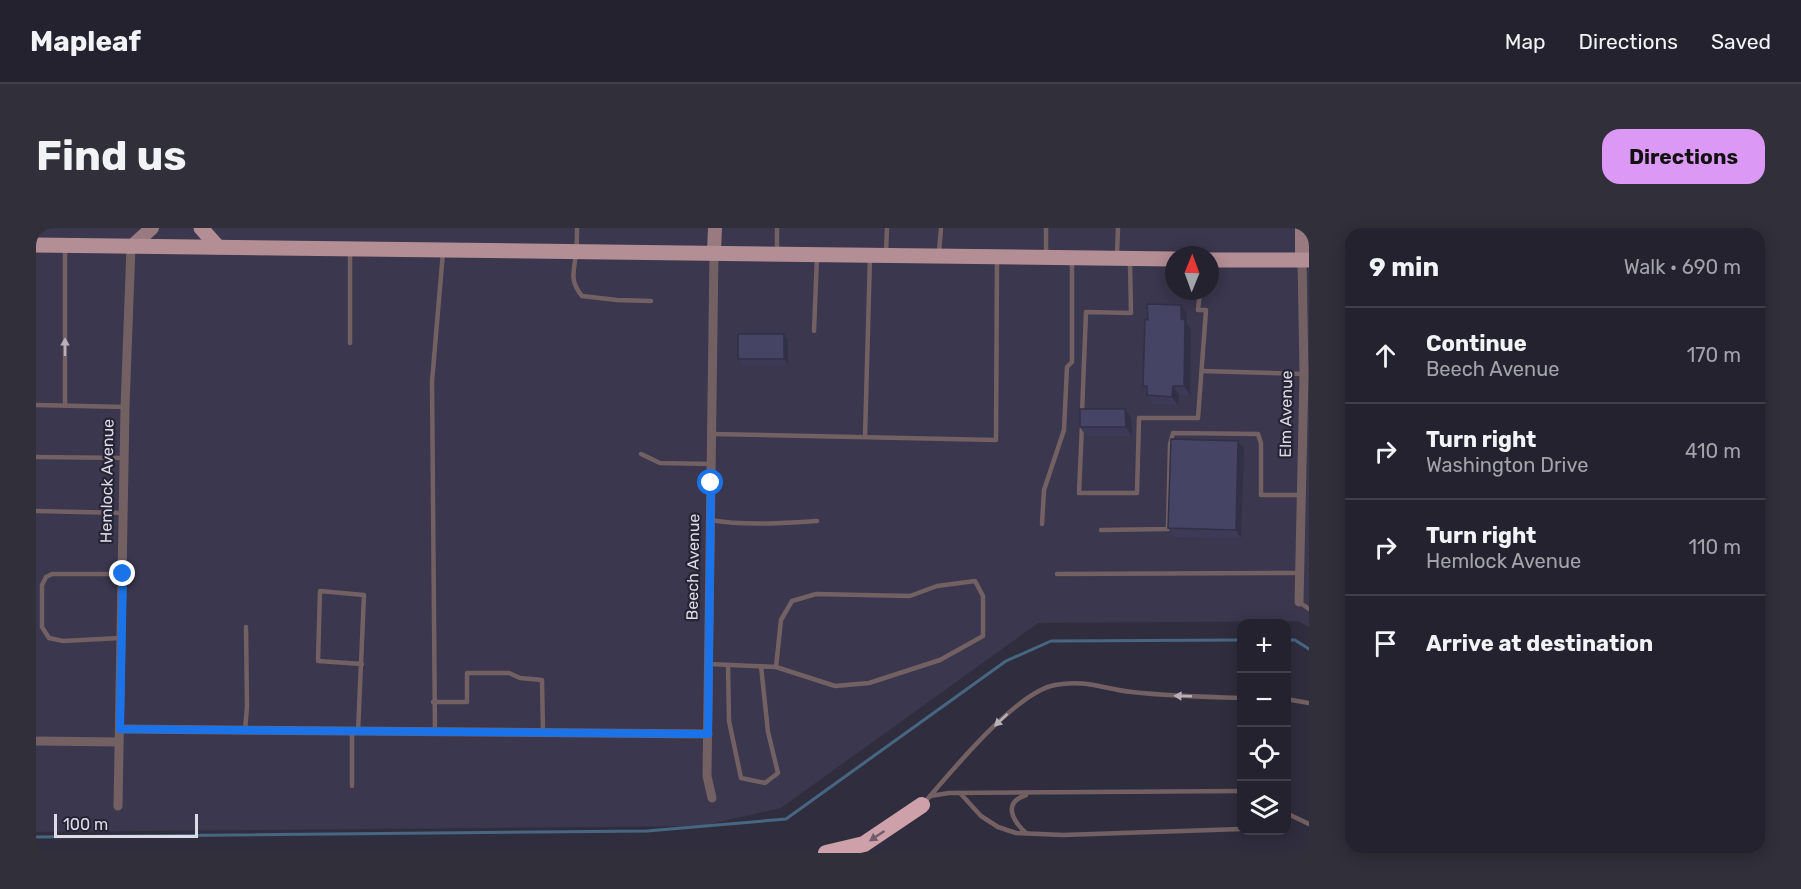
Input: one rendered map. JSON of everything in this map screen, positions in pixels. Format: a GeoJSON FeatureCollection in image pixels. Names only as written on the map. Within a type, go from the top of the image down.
{"type":"FeatureCollection","features":[{"type":"Feature","properties":{"kind":"highway"},"geometry":{"type":"LineString","coordinates":[[826,853],[864,844],[926,801]]}},
{"type":"Feature","properties":{"kind":"main road","name":"Hemlock Avenue"},"geometry":{"type":"LineString","coordinates":[[131,228],[131,247]]}},
{"type":"Feature","properties":{"kind":"main road"},"geometry":{"type":"LineString","coordinates":[[131,247],[152,228]]}},
{"type":"Feature","properties":{"kind":"main road"},"geometry":{"type":"LineString","coordinates":[[201,228],[218,247]]}},
{"type":"Feature","properties":{"kind":"main road","name":"Beech Avenue"},"geometry":{"type":"LineString","coordinates":[[714,252],[715,228]]}},
{"type":"Feature","properties":{"kind":"main road","name":"Elm Avenue"},"geometry":{"type":"LineString","coordinates":[[1302,228],[1305,260]]}},
{"type":"Feature","properties":{"kind":"main road"},"geometry":{"type":"LineString","coordinates":[[36,245],[1165,259]]}},
{"type":"Feature","properties":{"kind":"main road"},"geometry":{"type":"LineString","coordinates":[[1219,260],[1305,260]]}},
{"type":"Feature","properties":{"kind":"street","name":"Hemlock Avenue"},"geometry":{"type":"LineString","coordinates":[[117,806],[125,407],[131,247]]}},
{"type":"Feature","properties":{"kind":"street","name":"Beech Avenue"},"geometry":{"type":"LineString","coordinates":[[712,798],[707,776],[714,252]]}},
{"type":"Feature","properties":{"kind":"street","name":"Elm Avenue"},"geometry":{"type":"LineString","coordinates":[[1299,602],[1305,260]]}},
{"type":"Feature","properties":{"kind":"street"},"geometry":{"type":"LineString","coordinates":[[120,729],[708,734]]}},
{"type":"Feature","properties":{"kind":"street"},"geometry":{"type":"LineString","coordinates":[[36,741],[119,742]]}},
{"type":"Feature","properties":{"kind":"lane"},"geometry":{"type":"LineString","coordinates":[[577,228],[572,277],[574,287],[582,296],[651,301]]}},
{"type":"Feature","properties":{"kind":"lane"},"geometry":{"type":"LineString","coordinates":[[777,228],[777,253]]}},
{"type":"Feature","properties":{"kind":"lane"},"geometry":{"type":"LineString","coordinates":[[886,255],[887,228]]}},
{"type":"Feature","properties":{"kind":"lane"},"geometry":{"type":"LineString","coordinates":[[939,255],[941,228]]}},
{"type":"Feature","properties":{"kind":"lane"},"geometry":{"type":"LineString","coordinates":[[1046,228],[1046,257]]}},
{"type":"Feature","properties":{"kind":"lane"},"geometry":{"type":"LineString","coordinates":[[1118,228],[1131,313],[1086,312],[1079,493],[1137,493],[1139,418],[1198,418],[1206,310],[1198,310],[1199,300]]}},
{"type":"Feature","properties":{"kind":"lane"},"geometry":{"type":"LineString","coordinates":[[65,245],[65,405]]}},
{"type":"Feature","properties":{"kind":"lane"},"geometry":{"type":"LineString","coordinates":[[350,249],[350,343]]}},
{"type":"Feature","properties":{"kind":"lane"},"geometry":{"type":"LineString","coordinates":[[435,732],[432,382],[443,250]]}},
{"type":"Feature","properties":{"kind":"lane"},"geometry":{"type":"LineString","coordinates":[[814,331],[818,254]]}},
{"type":"Feature","properties":{"kind":"lane"},"geometry":{"type":"LineString","coordinates":[[865,437],[870,254]]}},
{"type":"Feature","properties":{"kind":"lane"},"geometry":{"type":"LineString","coordinates":[[712,434],[996,440],[997,256]]}},
{"type":"Feature","properties":{"kind":"lane"},"geometry":{"type":"LineString","coordinates":[[1042,524],[1044,490],[1064,430],[1067,367],[1072,362],[1072,257]]}},
{"type":"Feature","properties":{"kind":"lane"},"geometry":{"type":"LineString","coordinates":[[1202,371],[1304,374]]}},
{"type":"Feature","properties":{"kind":"lane"},"geometry":{"type":"LineString","coordinates":[[36,405],[125,407]]}},
{"type":"Feature","properties":{"kind":"lane"},"geometry":{"type":"LineString","coordinates":[[1101,530],[1168,529],[1170,444],[1173,433],[1258,434],[1262,443],[1261,495],[1301,495]]}},
{"type":"Feature","properties":{"kind":"lane"},"geometry":{"type":"LineString","coordinates":[[641,454],[660,463],[711,464]]}},
{"type":"Feature","properties":{"kind":"lane"},"geometry":{"type":"LineString","coordinates":[[36,457],[125,458]]}},
{"type":"Feature","properties":{"kind":"lane"},"geometry":{"type":"LineString","coordinates":[[36,512],[123,513]]}},
{"type":"Feature","properties":{"kind":"lane"},"geometry":{"type":"LineString","coordinates":[[711,520],[734,524],[817,521]]}},
{"type":"Feature","properties":{"kind":"lane"},"geometry":{"type":"LineString","coordinates":[[1057,574],[1299,573]]}},
{"type":"Feature","properties":{"kind":"lane"},"geometry":{"type":"LineString","coordinates":[[120,638],[63,641],[49,638],[42,627],[42,585],[46,577],[52,574],[123,574]]}},
{"type":"Feature","properties":{"kind":"lane"},"geometry":{"type":"LineString","coordinates":[[709,664],[776,667],[835,686],[869,682],[940,660],[983,636],[983,596],[975,581],[937,586],[910,596],[816,594],[792,601],[781,620],[776,667]]}},
{"type":"Feature","properties":{"kind":"lane"},"geometry":{"type":"LineString","coordinates":[[352,786],[362,664],[364,595],[320,591],[318,661],[362,664]]}},
{"type":"Feature","properties":{"kind":"lane"},"geometry":{"type":"LineString","coordinates":[[1299,602],[1309,609]]}},
{"type":"Feature","properties":{"kind":"lane"},"geometry":{"type":"LineString","coordinates":[[245,731],[246,627]]}},
{"type":"Feature","properties":{"kind":"lane"},"geometry":{"type":"LineString","coordinates":[[728,665],[729,721],[741,778],[765,783],[778,773],[768,732],[761,666]]}},
{"type":"Feature","properties":{"kind":"lane"},"geometry":{"type":"LineString","coordinates":[[433,702],[467,702],[467,673],[509,673],[520,678],[542,680],[543,733]]}},
{"type":"Feature","properties":{"kind":"lane"},"geometry":{"type":"LineString","coordinates":[[926,801],[997,723],[1025,698],[1053,685],[1088,682],[1129,692],[1237,698]]}},
{"type":"Feature","properties":{"kind":"lane"},"geometry":{"type":"LineString","coordinates":[[1291,700],[1309,703]]}},
{"type":"Feature","properties":{"kind":"lane"},"geometry":{"type":"LineString","coordinates":[[926,801],[960,793],[1237,791]]}},
{"type":"Feature","properties":{"kind":"lane"},"geometry":{"type":"LineString","coordinates":[[960,793],[981,816],[998,827],[1016,833],[1063,835],[1237,829]]}},
{"type":"Feature","properties":{"kind":"lane"},"geometry":{"type":"LineString","coordinates":[[1026,833],[1012,816],[1012,810],[1020,797],[1031,793]]}},
{"type":"Feature","properties":{"kind":"lane"},"geometry":{"type":"LineString","coordinates":[[1291,815],[1309,824]]}},
{"type":"Feature","properties":{"kind":"shaded area"},"geometry":{"type":"Polygon","coordinates":[[[36,228],[1309,228],[1309,627],[1298,621],[1291,621],[1291,619],[1038,623],[781,808],[702,826],[36,832],[36,228]]]}},
{"type":"Feature","properties":{"kind":"building"},"geometry":{"type":"Polygon","coordinates":[[[1147,304],[1181,305],[1181,319],[1185,320],[1184,386],[1173,386],[1172,397],[1147,395],[1147,386],[1143,386],[1147,304]]]}},
{"type":"Feature","properties":{"kind":"building"},"geometry":{"type":"Polygon","coordinates":[[[738,334],[784,334],[784,359],[738,359],[738,334]]]}},
{"type":"Feature","properties":{"kind":"building"},"geometry":{"type":"Polygon","coordinates":[[[1080,409],[1125,409],[1126,427],[1080,427],[1080,409]]]}},
{"type":"Feature","properties":{"kind":"building"},"geometry":{"type":"Polygon","coordinates":[[[1171,439],[1238,441],[1236,530],[1168,528],[1171,439]]]}},
{"type":"Feature","properties":{"kind":"waterway"},"geometry":{"type":"LineString","coordinates":[[36,837],[647,831],[786,819],[1006,661],[1051,641],[1237,640]]}},
{"type":"Feature","properties":{"kind":"waterway"},"geometry":{"type":"LineString","coordinates":[[1291,640],[1309,649]]}},
{"type":"Feature","properties":{"kind":"route"},"geometry":{"type":"LineString","coordinates":[[123,574],[120,729],[708,734],[711,483]]}}]}
